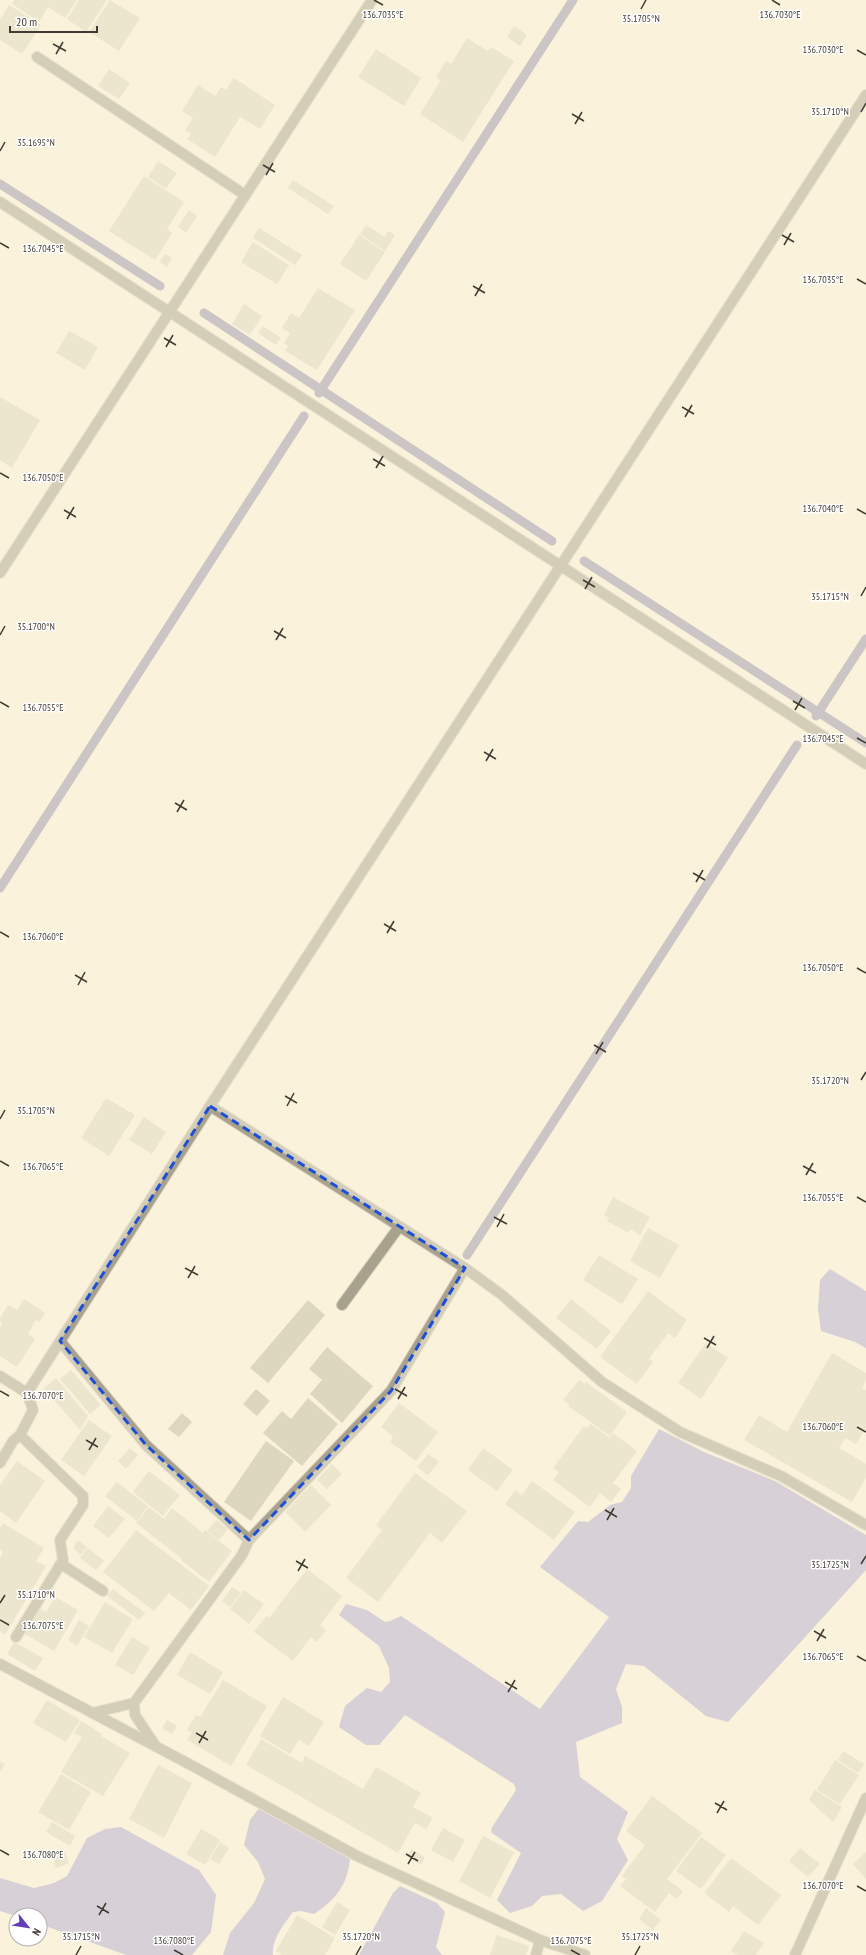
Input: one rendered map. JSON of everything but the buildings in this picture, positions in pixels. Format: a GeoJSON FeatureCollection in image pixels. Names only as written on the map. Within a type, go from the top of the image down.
{"type":"FeatureCollection","features":[{"type":"Feature","properties":{"kind":"street"},"geometry":{"type":"LineString","coordinates":[[0,573],[372,0]]}},
{"type":"Feature","properties":{"kind":"street"},"geometry":{"type":"LineString","coordinates":[[37,57],[245,195]]}},
{"type":"Feature","properties":{"kind":"street"},"geometry":{"type":"LineString","coordinates":[[27,1393],[210,1106],[866,95]]}},
{"type":"Feature","properties":{"kind":"street"},"geometry":{"type":"LineString","coordinates":[[0,202],[866,764]]}},
{"type":"Feature","properties":{"kind":"street"},"geometry":{"type":"LineString","coordinates":[[210,1106],[465,1268],[502,1295],[602,1382],[680,1432],[781,1476],[866,1525]]}},
{"type":"Feature","properties":{"kind":"street"},"geometry":{"type":"LineString","coordinates":[[342,1305],[399,1227]]}},
{"type":"Feature","properties":{"kind":"street"},"geometry":{"type":"LineString","coordinates":[[92,1713],[134,1703],[242,1555],[249,1540],[391,1391],[465,1268]]}},
{"type":"Feature","properties":{"kind":"street"},"geometry":{"type":"LineString","coordinates":[[60,1341],[146,1444],[249,1540]]}},
{"type":"Feature","properties":{"kind":"street"},"geometry":{"type":"LineString","coordinates":[[0,1376],[27,1393],[33,1410],[20,1435],[13,1441],[0,1463]]}},
{"type":"Feature","properties":{"kind":"street"},"geometry":{"type":"LineString","coordinates":[[16,1637],[61,1564],[63,1560],[60,1540],[83,1505],[83,1496],[20,1435]]}},
{"type":"Feature","properties":{"kind":"street"},"geometry":{"type":"LineString","coordinates":[[61,1564],[103,1590]]}},
{"type":"Feature","properties":{"kind":"street"},"geometry":{"type":"LineString","coordinates":[[0,1664],[157,1747],[357,1856],[540,1940],[585,1955]]}},
{"type":"Feature","properties":{"kind":"street"},"geometry":{"type":"LineString","coordinates":[[134,1703],[135,1715],[157,1747]]}},
{"type":"Feature","properties":{"kind":"street"},"geometry":{"type":"LineString","coordinates":[[795,1955],[866,1798]]}},
{"type":"Feature","properties":{"kind":"street"},"geometry":{"type":"LineString","coordinates":[[536,1955],[540,1940]]}},
{"type":"Feature","properties":{"kind":"highlighted area"},"geometry":{"type":"Polygon","coordinates":[[[210,1106],[465,1268],[391,1391],[249,1540],[146,1445],[60,1341],[210,1106]]]}},
{"type":"Feature","properties":{"kind":"shaded area"},"geometry":{"type":"Polygon","coordinates":[[[830,1269],[866,1291],[866,1348],[855,1342],[821,1331],[818,1309],[820,1280],[830,1269]]]}},
{"type":"Feature","properties":{"kind":"shaded area"},"geometry":{"type":"Polygon","coordinates":[[[659,1429],[704,1452],[775,1481],[866,1535],[866,1570],[728,1722],[706,1716],[644,1666],[626,1664],[616,1689],[622,1707],[622,1723],[576,1742],[580,1777],[628,1812],[617,1839],[628,1860],[602,1901],[583,1911],[561,1894],[542,1896],[532,1906],[510,1913],[497,1900],[521,1853],[492,1833],[491,1829],[516,1790],[514,1784],[405,1715],[379,1745],[366,1745],[339,1727],[345,1706],[367,1688],[381,1692],[390,1682],[389,1668],[379,1646],[339,1615],[346,1604],[367,1610],[385,1622],[401,1616],[540,1709],[609,1617],[540,1567],[578,1521],[588,1522],[610,1505],[622,1502],[631,1488],[631,1476],[659,1429]]]}},
{"type":"Feature","properties":{"kind":"shaded area"},"geometry":{"type":"Polygon","coordinates":[[[259,1808],[350,1859],[346,1877],[339,1891],[334,1897],[314,1914],[301,1911],[293,1912],[276,1938],[273,1955],[223,1955],[230,1933],[254,1903],[265,1879],[258,1862],[244,1845],[250,1820],[259,1808]]]}},
{"type":"Feature","properties":{"kind":"shaded area"},"geometry":{"type":"Polygon","coordinates":[[[121,1827],[199,1870],[216,1895],[211,1932],[192,1955],[126,1955],[48,1927],[48,1907],[8,1907],[8,1914],[0,1911],[0,1878],[34,1888],[54,1883],[67,1876],[87,1838],[105,1829],[121,1827]]]}},
{"type":"Feature","properties":{"kind":"shaded area"},"geometry":{"type":"Polygon","coordinates":[[[400,1886],[437,1903],[445,1912],[436,1947],[442,1955],[359,1955],[393,1893],[400,1886]]]}},
{"type":"Feature","properties":{"kind":"waterway"},"geometry":{"type":"LineString","coordinates":[[319,393],[573,0]]}},
{"type":"Feature","properties":{"kind":"waterway"},"geometry":{"type":"LineString","coordinates":[[0,184],[160,286]]}},
{"type":"Feature","properties":{"kind":"waterway"},"geometry":{"type":"LineString","coordinates":[[204,313],[552,541]]}},
{"type":"Feature","properties":{"kind":"waterway"},"geometry":{"type":"LineString","coordinates":[[0,888],[304,416]]}},
{"type":"Feature","properties":{"kind":"waterway"},"geometry":{"type":"LineString","coordinates":[[584,561],[866,743]]}},
{"type":"Feature","properties":{"kind":"waterway"},"geometry":{"type":"LineString","coordinates":[[816,716],[866,639]]}},
{"type":"Feature","properties":{"kind":"waterway"},"geometry":{"type":"LineString","coordinates":[[467,1255],[797,745]]}}]}
